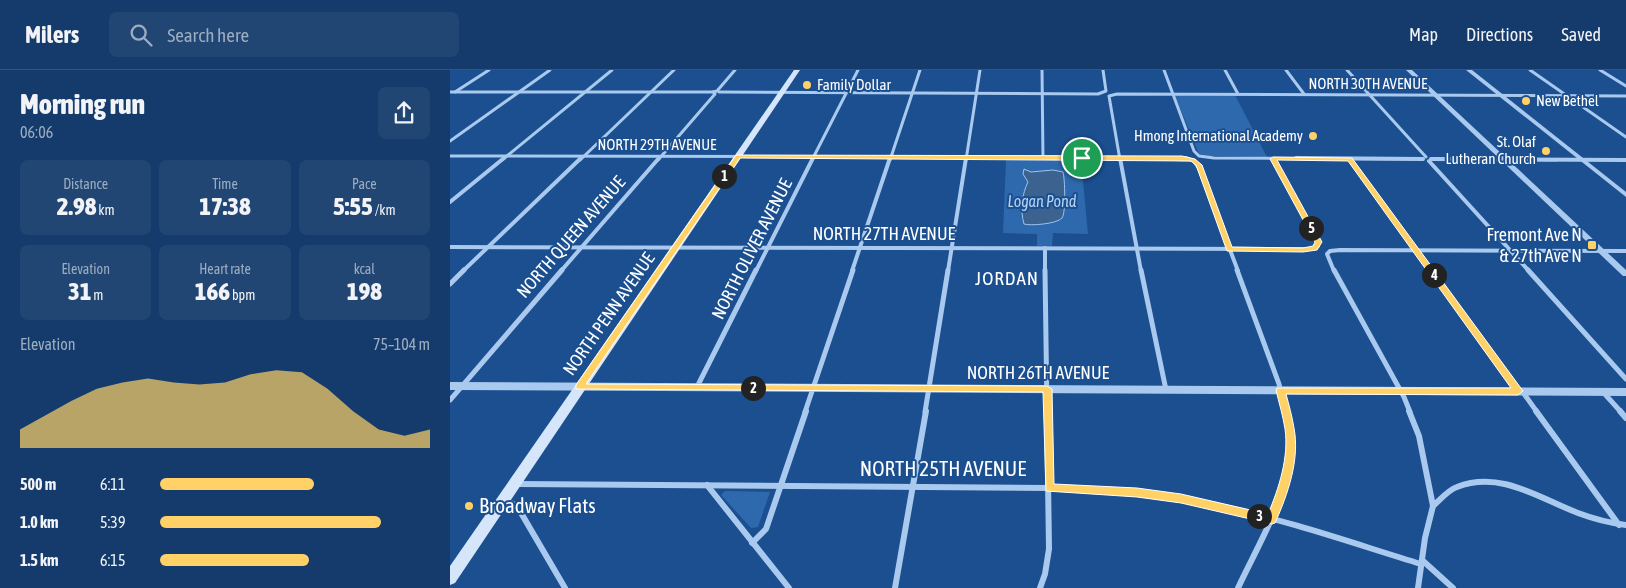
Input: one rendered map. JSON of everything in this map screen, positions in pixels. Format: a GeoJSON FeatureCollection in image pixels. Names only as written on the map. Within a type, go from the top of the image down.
{"type":"FeatureCollection","features":[{"type":"Feature","properties":{"kind":"main road","name":"NORTH PENN AVENUE"},"geometry":{"type":"LineString","coordinates":[[450,578],[797,70]]}},
{"type":"Feature","properties":{"kind":"street"},"geometry":{"type":"LineString","coordinates":[[451,93],[489,70]]}},
{"type":"Feature","properties":{"kind":"street"},"geometry":{"type":"LineString","coordinates":[[450,142],[550,70]]}},
{"type":"Feature","properties":{"kind":"street"},"geometry":{"type":"LineString","coordinates":[[450,202],[612,70]]}},
{"type":"Feature","properties":{"kind":"street"},"geometry":{"type":"LineString","coordinates":[[450,284],[674,70]]}},
{"type":"Feature","properties":{"kind":"street","name":"NORTH QUEEN AVENUE"},"geometry":{"type":"LineString","coordinates":[[450,400],[735,70]]}},
{"type":"Feature","properties":{"kind":"street","name":"NORTH OLIVER AVENUE"},"geometry":{"type":"LineString","coordinates":[[697,388],[858,70]]}},
{"type":"Feature","properties":{"kind":"street"},"geometry":{"type":"LineString","coordinates":[[752,543],[766,529],[920,70]]}},
{"type":"Feature","properties":{"kind":"street"},"geometry":{"type":"LineString","coordinates":[[894,588],[930,388],[980,70]]}},
{"type":"Feature","properties":{"kind":"street"},"geometry":{"type":"LineString","coordinates":[[1042,70],[1043,158]]}},
{"type":"Feature","properties":{"kind":"street"},"geometry":{"type":"LineString","coordinates":[[451,93],[1104,92],[1106,89],[1103,70]]}},
{"type":"Feature","properties":{"kind":"street"},"geometry":{"type":"LineString","coordinates":[[1164,70],[1194,151],[1200,156],[1273,159],[1626,160]]}},
{"type":"Feature","properties":{"kind":"street"},"geometry":{"type":"LineString","coordinates":[[1225,70],[1238,94]]}},
{"type":"Feature","properties":{"kind":"street"},"geometry":{"type":"LineString","coordinates":[[1286,70],[1304,94]]}},
{"type":"Feature","properties":{"kind":"street"},"geometry":{"type":"LineString","coordinates":[[1347,70],[1626,379]]}},
{"type":"Feature","properties":{"kind":"street"},"geometry":{"type":"LineString","coordinates":[[1409,70],[1626,274]]}},
{"type":"Feature","properties":{"kind":"street"},"geometry":{"type":"LineString","coordinates":[[1469,70],[1626,195]]}},
{"type":"Feature","properties":{"kind":"street"},"geometry":{"type":"LineString","coordinates":[[1530,70],[1626,137]]}},
{"type":"Feature","properties":{"kind":"street"},"geometry":{"type":"LineString","coordinates":[[1600,70],[1626,86]]}},
{"type":"Feature","properties":{"kind":"street","name":"NORTH 30TH AVENUE"},"geometry":{"type":"LineString","coordinates":[[1119,158],[1108,98],[1110,95],[1626,96]]}},
{"type":"Feature","properties":{"kind":"street","name":"NORTH 29TH AVENUE"},"geometry":{"type":"LineString","coordinates":[[450,156],[967,157],[1193,160],[1199,165],[1230,249]]}},
{"type":"Feature","properties":{"kind":"street"},"geometry":{"type":"LineString","coordinates":[[1119,158],[1166,390]]}},
{"type":"Feature","properties":{"kind":"street","name":"NORTH 27TH AVENUE"},"geometry":{"type":"LineString","coordinates":[[450,247],[1303,250],[1317,247],[1318,240],[1273,159]]}},
{"type":"Feature","properties":{"kind":"street"},"geometry":{"type":"LineString","coordinates":[[1350,159],[1520,391],[1623,525]]}},
{"type":"Feature","properties":{"kind":"street"},"geometry":{"type":"LineString","coordinates":[[1040,588],[1050,549],[1045,248]]}},
{"type":"Feature","properties":{"kind":"street"},"geometry":{"type":"LineString","coordinates":[[1230,249],[1281,390],[1290,429],[1290,452],[1282,493],[1272,519],[1238,588]]}},
{"type":"Feature","properties":{"kind":"street"},"geometry":{"type":"LineString","coordinates":[[1418,588],[1433,506],[1420,436],[1400,391],[1326,255],[1328,252],[1340,250],[1626,251]]}},
{"type":"Feature","properties":{"kind":"street","name":"NORTH 26TH AVENUE"},"geometry":{"type":"LineString","coordinates":[[450,386],[1626,392]]}},
{"type":"Feature","properties":{"kind":"street"},"geometry":{"type":"LineString","coordinates":[[1603,392],[1626,418]]}},
{"type":"Feature","properties":{"kind":"street"},"geometry":{"type":"LineString","coordinates":[[1433,506],[1450,490],[1461,485],[1490,482],[1525,488],[1584,515],[1623,525]]}},
{"type":"Feature","properties":{"kind":"street","name":"NORTH 25TH AVENUE"},"geometry":{"type":"LineString","coordinates":[[515,483],[1050,488],[1137,493],[1181,499],[1272,519],[1422,562]]}},
{"type":"Feature","properties":{"kind":"street"},"geometry":{"type":"LineString","coordinates":[[707,485],[789,588]]}},
{"type":"Feature","properties":{"kind":"street"},"geometry":{"type":"LineString","coordinates":[[504,500],[517,506],[565,588]]}},
{"type":"Feature","properties":{"kind":"street"},"geometry":{"type":"LineString","coordinates":[[1422,562],[1453,588]]}},
{"type":"Feature","properties":{"kind":"shaded area"},"geometry":{"type":"Polygon","coordinates":[[[1235,95],[1267,157],[1207,156],[1199,154],[1175,96],[1235,95]]]}},
{"type":"Feature","properties":{"kind":"shaded area"},"geometry":{"type":"Polygon","coordinates":[[[1006,159],[1081,159],[1088,234],[1053,233],[1052,246],[1037,246],[1037,234],[1003,233],[1006,159]]]}},
{"type":"Feature","properties":{"kind":"shaded area"},"geometry":{"type":"Polygon","coordinates":[[[725,491],[770,492],[758,527],[751,528],[721,495],[725,491]]]}},
{"type":"Feature","properties":{"kind":"water","name":"Logan Pond"},"geometry":{"type":"Polygon","coordinates":[[[1024,169],[1031,172],[1053,170],[1063,172],[1065,203],[1062,218],[1037,225],[1024,224],[1022,202],[1028,182],[1023,174],[1024,169]]]}},
{"type":"Feature","properties":{"kind":"place","name":"Family Dollar"},"geometry":{"type":"Point","coordinates":[807,85]}},
{"type":"Feature","properties":{"kind":"place","name":"New Bethel"},"geometry":{"type":"Point","coordinates":[1526,101]}},
{"type":"Feature","properties":{"kind":"place","name":"Hmong International Academy"},"geometry":{"type":"Point","coordinates":[1313,136]}},
{"type":"Feature","properties":{"kind":"place","name":"St. Olaf Lutheran Church"},"geometry":{"type":"Point","coordinates":[1546,151]}},
{"type":"Feature","properties":{"kind":"place","name":"Fremont Ave N & 27th Ave N"},"geometry":{"type":"Point","coordinates":[1592,245]}},
{"type":"Feature","properties":{"kind":"place","name":"Broadway Flats"},"geometry":{"type":"Point","coordinates":[469,506]}},
{"type":"Feature","properties":{"kind":"district","name":"JORDAN"},"geometry":{"type":"Point","coordinates":[1007,278]}},
{"type":"Feature","properties":{"kind":"route"},"geometry":{"type":"LineString","coordinates":[[738,156],[1082,158],[1182,158],[1193,160],[1199,165],[1230,249],[1303,250],[1315,248],[1319,242],[1273,159],[1350,159],[1518,391],[1281,390],[1290,429],[1290,452],[1288,472],[1272,519],[1181,499],[1093,489],[1050,488],[1047,389],[580,387],[738,156]]}}]}
